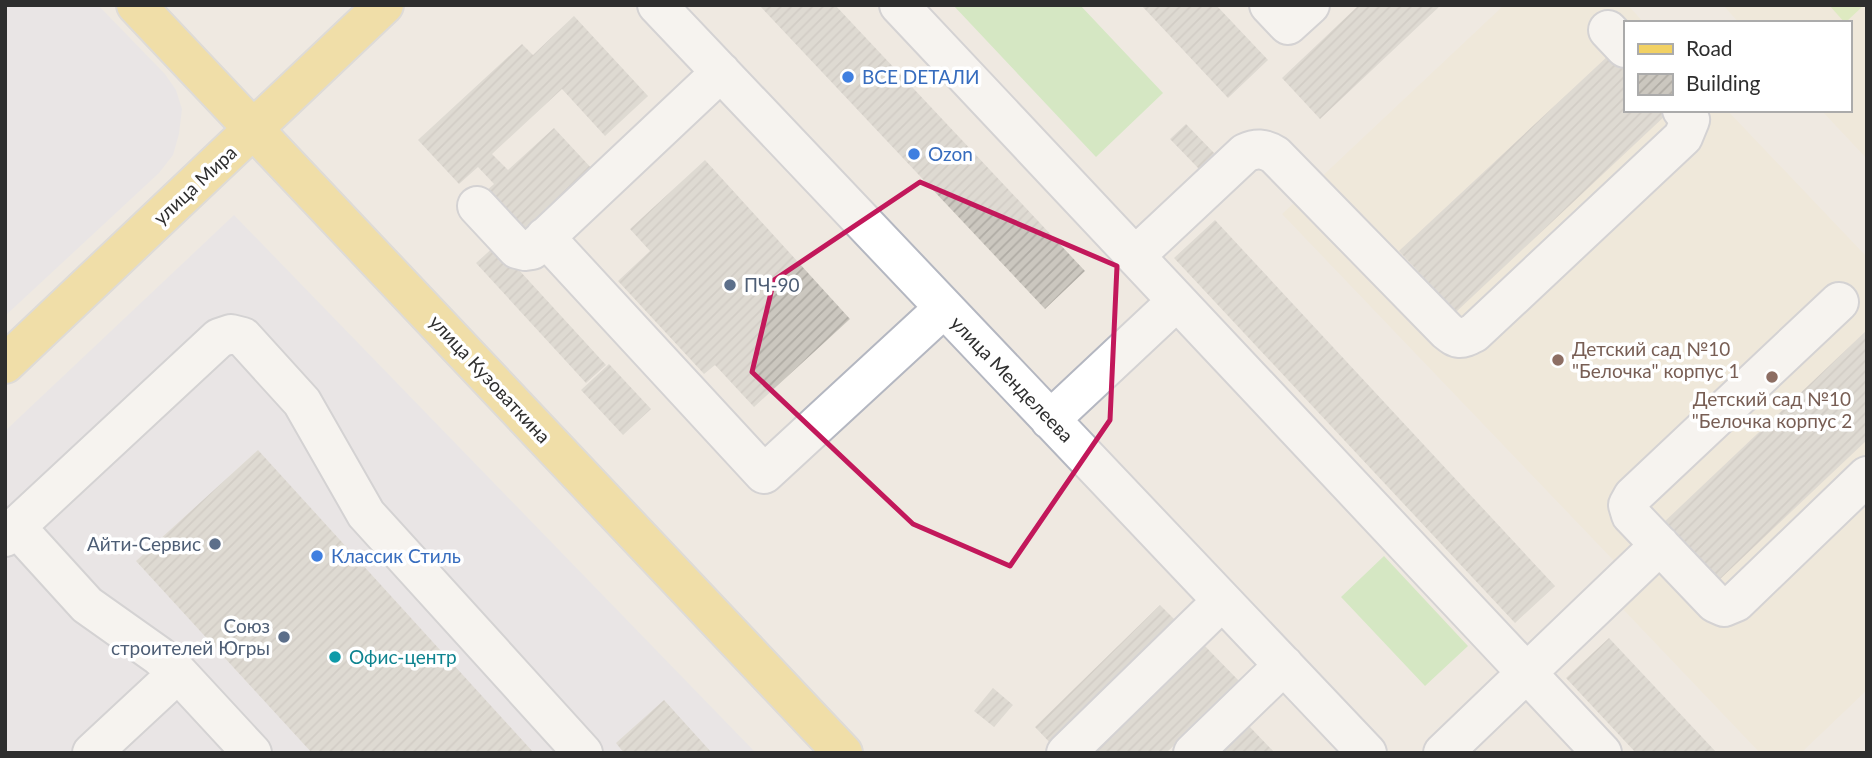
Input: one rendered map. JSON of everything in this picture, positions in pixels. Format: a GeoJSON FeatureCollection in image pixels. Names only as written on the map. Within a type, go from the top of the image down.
{"type":"FeatureCollection","features":[{"type":"Feature","properties":{"kind":"main road","name":"улица Кузоваткина"},"geometry":{"type":"LineString","coordinates":[[136,5],[843,753]]}},
{"type":"Feature","properties":{"kind":"main road","name":"улица Мира"},"geometry":{"type":"LineString","coordinates":[[5,364],[384,5]]}},
{"type":"Feature","properties":{"kind":"street","name":"улица Менделеева"},"geometry":{"type":"LineString","coordinates":[[657,5],[1367,753]]}},
{"type":"Feature","properties":{"kind":"street"},"geometry":{"type":"LineString","coordinates":[[900,5],[1602,753]]}},
{"type":"Feature","properties":{"kind":"street"},"geometry":{"type":"LineString","coordinates":[[1269,5],[1288,25],[1310,5]]}},
{"type":"Feature","properties":{"kind":"street"},"geometry":{"type":"LineString","coordinates":[[477,206],[517,249],[532,250],[721,72]]}},
{"type":"Feature","properties":{"kind":"street"},"geometry":{"type":"LineString","coordinates":[[1135,256],[1245,153],[1254,149],[1267,150],[1275,155],[1447,331],[1456,338],[1464,338],[1474,333],[1683,137],[1690,120],[1684,112]]}},
{"type":"Feature","properties":{"kind":"street"},"geometry":{"type":"LineString","coordinates":[[545,237],[764,474],[944,308]]}},
{"type":"Feature","properties":{"kind":"street"},"geometry":{"type":"LineString","coordinates":[[1050,420],[1177,302]]}},
{"type":"Feature","properties":{"kind":"street"},"geometry":{"type":"LineString","coordinates":[[1839,302],[1633,496],[1628,505],[1631,515],[1715,603],[1724,607],[1736,602],[1867,476]]}},
{"type":"Feature","properties":{"kind":"street"},"geometry":{"type":"LineString","coordinates":[[252,753],[178,673],[159,656],[87,605],[11,532],[219,338],[231,334],[243,337],[302,402],[366,514],[583,753]]}},
{"type":"Feature","properties":{"kind":"street"},"geometry":{"type":"LineString","coordinates":[[1443,753],[1660,545]]}},
{"type":"Feature","properties":{"kind":"street"},"geometry":{"type":"LineString","coordinates":[[1066,753],[1222,601]]}},
{"type":"Feature","properties":{"kind":"street"},"geometry":{"type":"LineString","coordinates":[[1193,753],[1284,665]]}},
{"type":"Feature","properties":{"kind":"street"},"geometry":{"type":"LineString","coordinates":[[92,753],[178,673]]}},
{"type":"Feature","properties":{"kind":"highlighted area"},"geometry":{"type":"Polygon","coordinates":[[[920,182],[1117,266],[1110,420],[1010,566],[913,524],[752,372],[774,280],[920,182]]]}},
{"type":"Feature","properties":{"kind":"shaded area"},"geometry":{"type":"Polygon","coordinates":[[[5,5],[98,5],[165,74],[176,90],[182,109],[173,155],[159,173],[5,316],[5,5]]]}},
{"type":"Feature","properties":{"kind":"shaded area"},"geometry":{"type":"Polygon","coordinates":[[[1504,5],[1628,5],[1642,21],[1624,21],[1624,112],[1729,112],[1867,257],[1867,690],[1801,753],[1760,753],[1619,605],[1637,585],[1282,214],[1504,5]]]}},
{"type":"Feature","properties":{"kind":"shaded area"},"geometry":{"type":"Polygon","coordinates":[[[1723,5],[1867,5],[1867,159],[1823,112],[1851,112],[1851,21],[1737,21],[1723,5]]]}},
{"type":"Feature","properties":{"kind":"shaded area"},"geometry":{"type":"Polygon","coordinates":[[[234,215],[756,753],[5,753],[5,431],[234,215]]]}},
{"type":"Feature","properties":{"kind":"green space"},"geometry":{"type":"Polygon","coordinates":[[[953,5],[1080,5],[1163,93],[1096,157],[953,5]]]}},
{"type":"Feature","properties":{"kind":"green space"},"geometry":{"type":"Polygon","coordinates":[[[1829,5],[1864,5],[1847,21],[1843,21],[1829,5]]]}},
{"type":"Feature","properties":{"kind":"green space"},"geometry":{"type":"Polygon","coordinates":[[[1384,556],[1468,646],[1425,686],[1341,597],[1384,556]]]}},
{"type":"Feature","properties":{"kind":"building"},"geometry":{"type":"Polygon","coordinates":[[[759,5],[835,5],[1085,271],[1045,309],[759,5]]]}},
{"type":"Feature","properties":{"kind":"building"},"geometry":{"type":"Polygon","coordinates":[[[1141,5],[1216,5],[1268,60],[1228,98],[1141,5]]]}},
{"type":"Feature","properties":{"kind":"building"},"geometry":{"type":"Polygon","coordinates":[[[1359,5],[1441,5],[1320,119],[1282,78],[1359,5]]]}},
{"type":"Feature","properties":{"kind":"building"},"geometry":{"type":"Polygon","coordinates":[[[574,16],[648,96],[605,136],[562,89],[492,154],[508,170],[554,128],[594,171],[525,235],[485,192],[494,184],[478,167],[459,184],[418,140],[522,44],[533,55],[574,16]]]}},
{"type":"Feature","properties":{"kind":"building"},"geometry":{"type":"Polygon","coordinates":[[[1610,54],[1624,69],[1624,112],[1667,114],[1456,312],[1399,251],[1610,54]]]}},
{"type":"Feature","properties":{"kind":"building"},"geometry":{"type":"Polygon","coordinates":[[[1186,124],[1215,154],[1199,169],[1170,139],[1186,124]]]}},
{"type":"Feature","properties":{"kind":"building"},"geometry":{"type":"Polygon","coordinates":[[[705,160],[850,319],[754,407],[715,365],[704,374],[618,281],[650,251],[630,229],[705,160]]]}},
{"type":"Feature","properties":{"kind":"building"},"geometry":{"type":"Polygon","coordinates":[[[1215,220],[1555,586],[1515,623],[1174,258],[1215,220]]]}},
{"type":"Feature","properties":{"kind":"building"},"geometry":{"type":"Polygon","coordinates":[[[496,245],[606,365],[586,383],[476,263],[496,245]]]}},
{"type":"Feature","properties":{"kind":"building"},"geometry":{"type":"Polygon","coordinates":[[[1867,330],[1867,440],[1717,582],[1662,524],[1867,330]]]}},
{"type":"Feature","properties":{"kind":"building"},"geometry":{"type":"Polygon","coordinates":[[[609,364],[651,409],[623,435],[581,390],[609,364]]]}},
{"type":"Feature","properties":{"kind":"building","name":"Офис-центр"},"geometry":{"type":"Polygon","coordinates":[[[258,450],[534,753],[312,753],[136,561],[258,450]]]}},
{"type":"Feature","properties":{"kind":"building"},"geometry":{"type":"Polygon","coordinates":[[[1160,605],[1180,625],[1054,747],[1035,727],[1160,605]]]}},
{"type":"Feature","properties":{"kind":"building"},"geometry":{"type":"Polygon","coordinates":[[[1609,638],[1717,753],[1636,753],[1566,678],[1609,638]]]}},
{"type":"Feature","properties":{"kind":"building"},"geometry":{"type":"Polygon","coordinates":[[[1203,644],[1240,682],[1166,753],[1089,753],[1203,644]]]}},
{"type":"Feature","properties":{"kind":"building"},"geometry":{"type":"Polygon","coordinates":[[[993,688],[1013,705],[994,727],[974,711],[993,688]]]}},
{"type":"Feature","properties":{"kind":"building"},"geometry":{"type":"Polygon","coordinates":[[[664,700],[712,753],[624,753],[616,743],[664,700]]]}},
{"type":"Feature","properties":{"kind":"building"},"geometry":{"type":"Polygon","coordinates":[[[1249,726],[1275,753],[1221,753],[1249,726]]]}},
{"type":"Feature","properties":{"kind":"place","name":"ВСЕ DEТАЛИ"},"geometry":{"type":"Point","coordinates":[848,77]}},
{"type":"Feature","properties":{"kind":"place","name":"Ozon"},"geometry":{"type":"Point","coordinates":[914,154]}},
{"type":"Feature","properties":{"kind":"place","name":"ПЧ-90"},"geometry":{"type":"Point","coordinates":[730,285]}},
{"type":"Feature","properties":{"kind":"place","name":"Детский сад №10 \"Белочка\" корпус 1"},"geometry":{"type":"Point","coordinates":[1558,360]}},
{"type":"Feature","properties":{"kind":"place","name":"Детский сад №10 \"Белочка корпус 2"},"geometry":{"type":"Point","coordinates":[1772,377]}},
{"type":"Feature","properties":{"kind":"place","name":"Айти-Сервис"},"geometry":{"type":"Point","coordinates":[215,544]}},
{"type":"Feature","properties":{"kind":"place","name":"Классик Стиль"},"geometry":{"type":"Point","coordinates":[317,556]}},
{"type":"Feature","properties":{"kind":"place","name":"Союз строителей Югры"},"geometry":{"type":"Point","coordinates":[284,637]}},
{"type":"Feature","properties":{"kind":"place","name":"Офис-центр"},"geometry":{"type":"Point","coordinates":[335,657]}}]}
